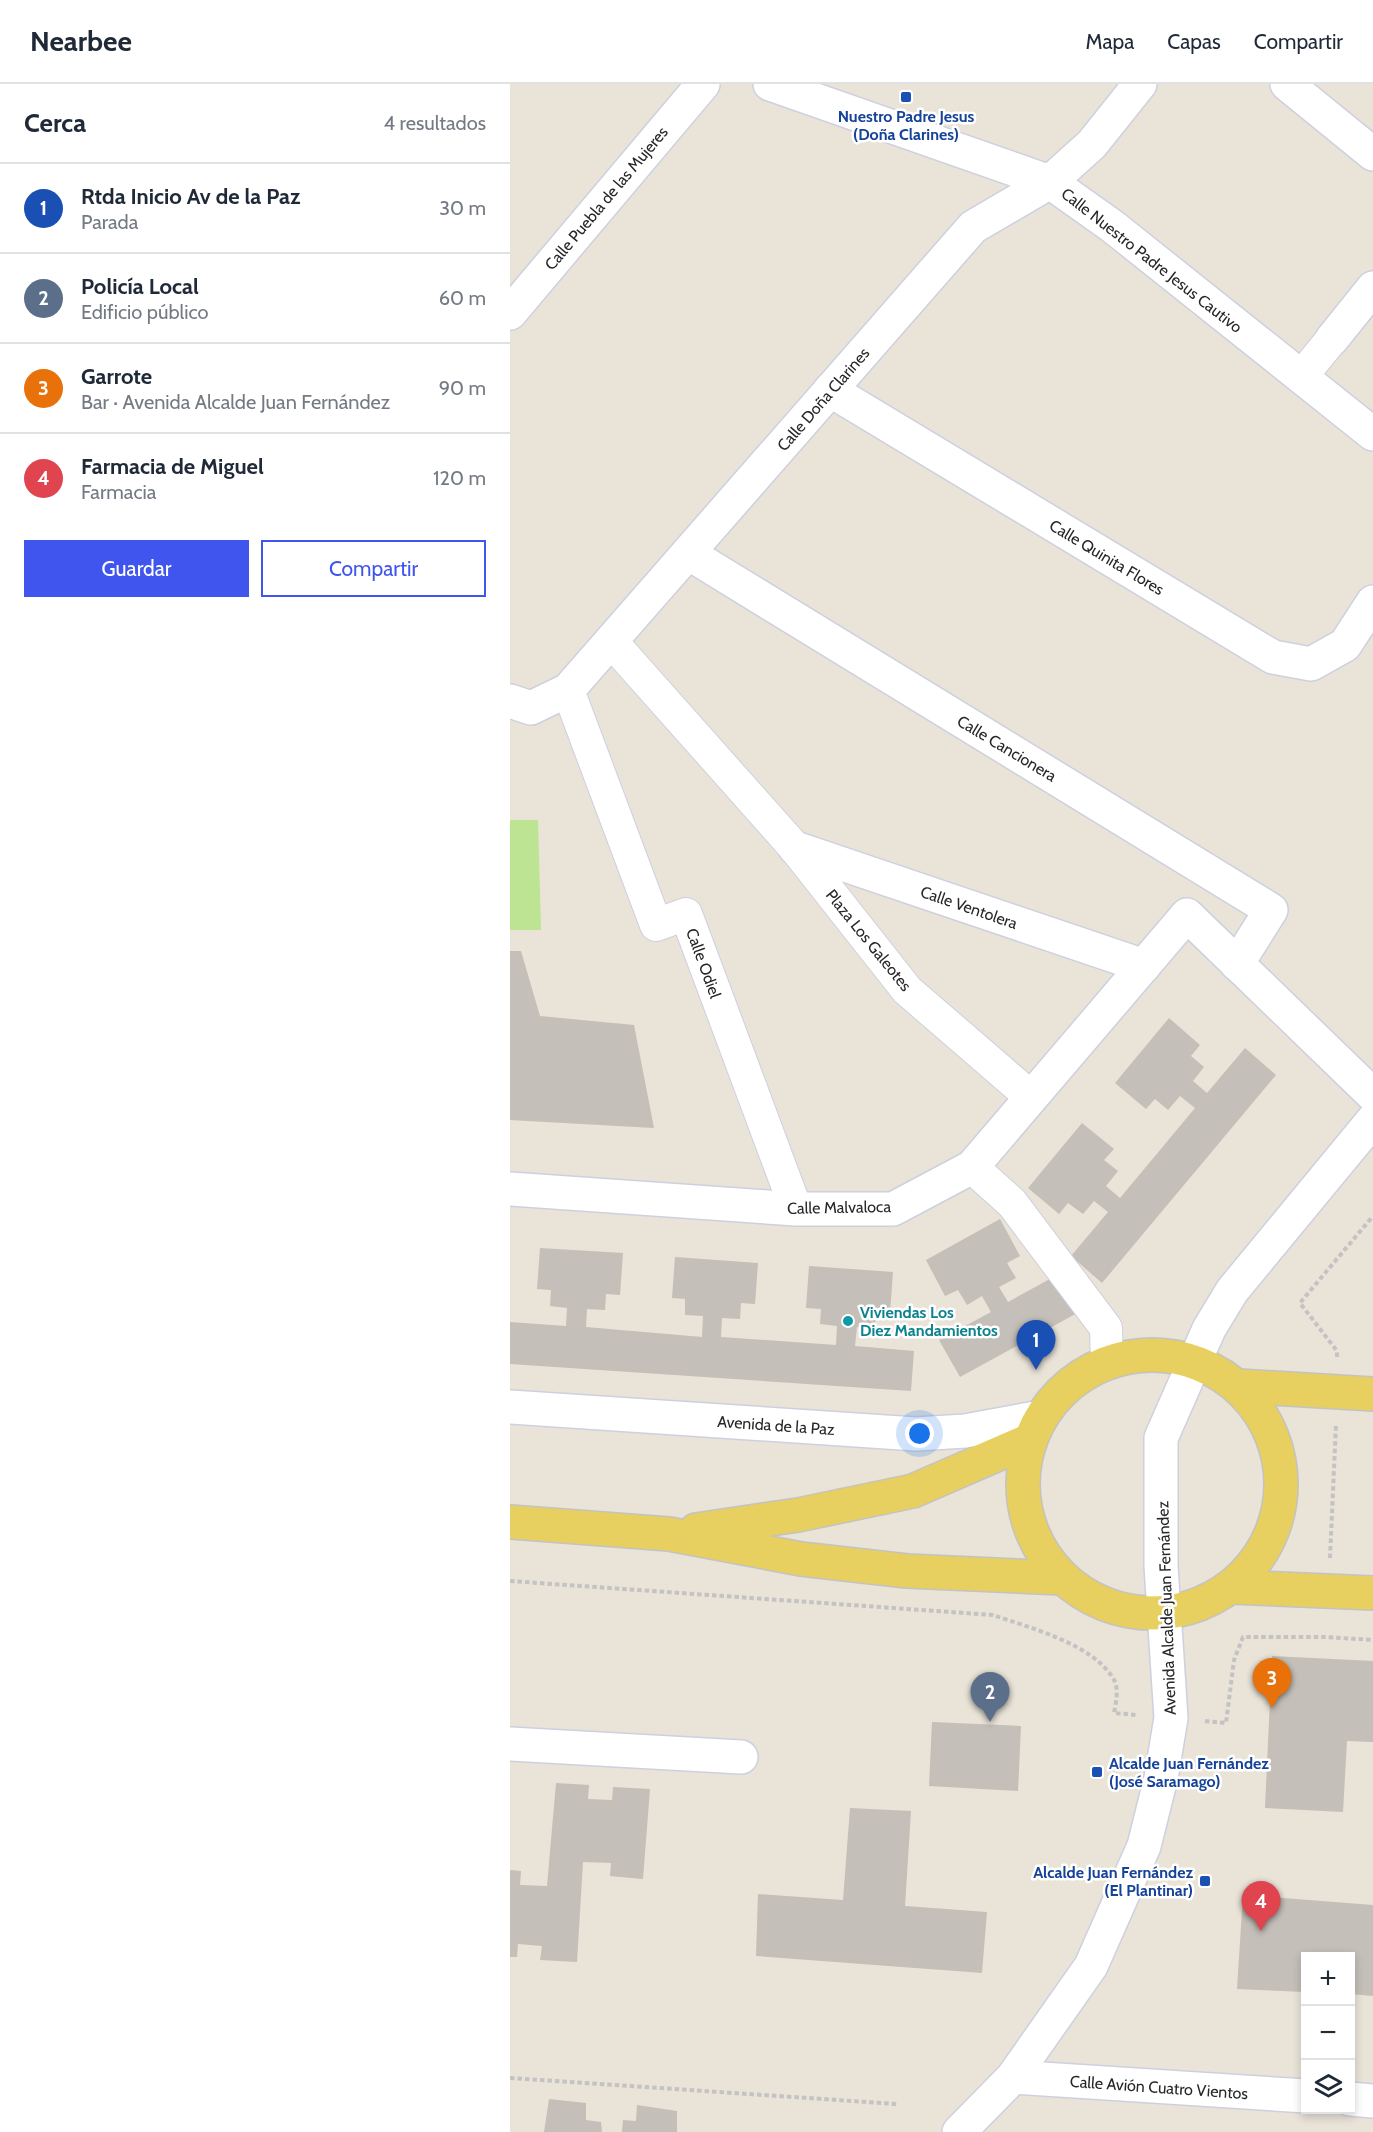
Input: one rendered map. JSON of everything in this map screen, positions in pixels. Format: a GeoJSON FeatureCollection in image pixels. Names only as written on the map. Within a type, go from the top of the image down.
{"type":"FeatureCollection","features":[{"type":"Feature","properties":{"kind":"main road"},"geometry":{"type":"LineString","coordinates":[[1150,1354],[1194,1360],[1222,1374],[1239,1386],[1255,1403],[1266,1421],[1279,1455],[1283,1492],[1275,1528],[1257,1560],[1232,1587],[1200,1605],[1164,1614],[1127,1612],[1092,1600],[1062,1578],[1035,1542],[1023,1498],[1023,1469],[1035,1429],[1070,1384],[1107,1362],[1150,1354]]}},
{"type":"Feature","properties":{"kind":"main road"},"geometry":{"type":"LineString","coordinates":[[1239,1386],[1373,1394]]}},
{"type":"Feature","properties":{"kind":"main road"},"geometry":{"type":"LineString","coordinates":[[669,1534],[798,1515],[913,1491],[1035,1429]]}},
{"type":"Feature","properties":{"kind":"main road"},"geometry":{"type":"LineString","coordinates":[[510,1522],[669,1534],[801,1559],[907,1571],[1062,1578]]}},
{"type":"Feature","properties":{"kind":"main road"},"geometry":{"type":"LineString","coordinates":[[1232,1587],[1373,1593]]}},
{"type":"Feature","properties":{"kind":"street","name":"Calle Puebla de las Mujeres"},"geometry":{"type":"LineString","coordinates":[[510,314],[703,84]]}},
{"type":"Feature","properties":{"kind":"street","name":"Calle Nuestro Padre Jesus Cautivo"},"geometry":{"type":"LineString","coordinates":[[770,84],[1050,182],[1112,226],[1373,434]]}},
{"type":"Feature","properties":{"kind":"street","name":"Calle Doña Clarines"},"geometry":{"type":"LineString","coordinates":[[510,701],[531,708],[568,690],[973,227],[1050,182],[1092,144],[1140,84]]}},
{"type":"Feature","properties":{"kind":"street"},"geometry":{"type":"LineString","coordinates":[[1287,84],[1373,154]]}},
{"type":"Feature","properties":{"kind":"street"},"geometry":{"type":"LineString","coordinates":[[1301,377],[1373,288]]}},
{"type":"Feature","properties":{"kind":"street","name":"Calle Quinita Flores"},"geometry":{"type":"LineString","coordinates":[[830,390],[1273,657],[1311,664],[1345,645],[1373,602]]}},
{"type":"Feature","properties":{"kind":"street","name":"Calle Cancionera"},"geometry":{"type":"LineString","coordinates":[[688,553],[1271,910],[1238,964]]}},
{"type":"Feature","properties":{"kind":"street","name":"Plaza Los Galeotes"},"geometry":{"type":"LineString","coordinates":[[611,641],[795,848],[907,990],[1031,1097]]}},
{"type":"Feature","properties":{"kind":"street","name":"Calle Odiel"},"geometry":{"type":"LineString","coordinates":[[568,690],[656,925],[686,914],[796,1209]]}},
{"type":"Feature","properties":{"kind":"street","name":"Calle Ventolera"},"geometry":{"type":"LineString","coordinates":[[795,848],[1144,966]]}},
{"type":"Feature","properties":{"kind":"street","name":"Calle Malvaloca"},"geometry":{"type":"LineString","coordinates":[[510,1189],[796,1209],[893,1209],[972,1167],[1187,915],[1238,964]]}},
{"type":"Feature","properties":{"kind":"street"},"geometry":{"type":"LineString","coordinates":[[1238,964],[1373,1095]]}},
{"type":"Feature","properties":{"kind":"street","name":"Avenida Alcalde Juan Fernández"},"geometry":{"type":"LineString","coordinates":[[959,2132],[1013,2077],[1091,1966],[1144,1846],[1161,1778],[1171,1718],[1161,1566],[1161,1438],[1209,1329],[1232,1292],[1373,1120]]}},
{"type":"Feature","properties":{"kind":"street"},"geometry":{"type":"LineString","coordinates":[[972,1167],[1012,1203],[1106,1328],[1107,1362]]}},
{"type":"Feature","properties":{"kind":"street","name":"Avenida de la Paz"},"geometry":{"type":"LineString","coordinates":[[510,1407],[916,1434],[1035,1429]]}},
{"type":"Feature","properties":{"kind":"street"},"geometry":{"type":"LineString","coordinates":[[510,1744],[741,1757]]}},
{"type":"Feature","properties":{"kind":"street","name":"Calle Avión Cuatro Vientos"},"geometry":{"type":"LineString","coordinates":[[1013,2077],[1301,2096]]}},
{"type":"Feature","properties":{"kind":"street"},"geometry":{"type":"LineString","coordinates":[[1355,2099],[1373,2101]]}},
{"type":"Feature","properties":{"kind":"path"},"geometry":{"type":"LineString","coordinates":[[1337,1367],[1337,1351],[1300,1303],[1373,1216]]}},
{"type":"Feature","properties":{"kind":"path"},"geometry":{"type":"LineString","coordinates":[[1330,1562],[1336,1420]]}},
{"type":"Feature","properties":{"kind":"path"},"geometry":{"type":"LineString","coordinates":[[510,1581],[993,1615],[1059,1638],[1095,1659],[1115,1682],[1117,1701],[1114,1713],[1226,1723],[1234,1660],[1243,1637],[1327,1634],[1373,1640]]}},
{"type":"Feature","properties":{"kind":"path"},"geometry":{"type":"LineString","coordinates":[[510,2078],[897,2104]]}},
{"type":"Feature","properties":{"kind":"green space"},"geometry":{"type":"Polygon","coordinates":[[[510,820],[538,820],[541,930],[510,930],[510,820]]]}},
{"type":"Feature","properties":{"kind":"building"},"geometry":{"type":"Polygon","coordinates":[[[510,951],[521,951],[540,1016],[634,1025],[654,1128],[510,1120],[510,951]]]}},
{"type":"Feature","properties":{"kind":"building"},"geometry":{"type":"Polygon","coordinates":[[[1169,1018],[1200,1045],[1191,1056],[1204,1067],[1193,1081],[1207,1093],[1245,1048],[1276,1075],[1102,1283],[1071,1256],[1108,1212],[1094,1201],[1083,1214],[1068,1203],[1059,1214],[1028,1188],[1082,1123],[1114,1149],[1104,1160],[1118,1171],[1106,1186],[1120,1198],[1195,1108],[1180,1096],[1168,1110],[1155,1099],[1146,1109],[1115,1083],[1169,1018]]]}},
{"type":"Feature","properties":{"kind":"building","name":"Viviendas Los Diez Mandamientos"},"geometry":{"type":"Polygon","coordinates":[[[1000,1219],[1020,1256],[1007,1263],[1016,1278],[999,1287],[1008,1302],[1059,1274],[1079,1312],[960,1377],[939,1340],[991,1312],[982,1296],[967,1305],[958,1290],[945,1296],[926,1260],[1000,1219]]]}},
{"type":"Feature","properties":{"kind":"building","name":"Viviendas Los Diez Mandamientos"},"geometry":{"type":"Polygon","coordinates":[[[540,1248],[623,1253],[620,1295],[606,1294],[605,1310],[587,1309],[586,1327],[702,1337],[703,1316],[685,1315],[685,1299],[672,1298],[675,1257],[758,1263],[755,1304],[741,1303],[740,1319],[722,1318],[721,1337],[836,1345],[837,1326],[820,1324],[821,1309],[806,1308],[809,1266],[893,1272],[890,1313],[876,1313],[875,1328],[857,1327],[855,1346],[914,1351],[911,1391],[510,1364],[510,1322],[566,1326],[567,1308],[550,1306],[551,1290],[537,1289],[540,1248]]]}},
{"type":"Feature","properties":{"kind":"building"},"geometry":{"type":"Polygon","coordinates":[[[1272,1656],[1373,1661],[1373,1742],[1347,1741],[1343,1812],[1265,1808],[1272,1656]]]}},
{"type":"Feature","properties":{"kind":"building"},"geometry":{"type":"Polygon","coordinates":[[[932,1722],[1021,1726],[1018,1791],[929,1786],[932,1722]]]}},
{"type":"Feature","properties":{"kind":"building"},"geometry":{"type":"Polygon","coordinates":[[[556,1783],[589,1785],[588,1799],[612,1800],[613,1787],[650,1789],[643,1879],[610,1876],[611,1863],[583,1862],[577,1962],[540,1960],[542,1946],[518,1944],[517,1957],[510,1957],[510,1870],[521,1871],[520,1885],[547,1886],[556,1783]]]}},
{"type":"Feature","properties":{"kind":"building"},"geometry":{"type":"Polygon","coordinates":[[[850,1808],[911,1811],[905,1906],[987,1912],[982,1973],[756,1956],[758,1894],[843,1900],[850,1808]]]}},
{"type":"Feature","properties":{"kind":"building"},"geometry":{"type":"Polygon","coordinates":[[[1243,1895],[1373,1905],[1373,1996],[1355,1994],[1355,1952],[1301,1952],[1301,1992],[1237,1989],[1243,1895]]]}},
{"type":"Feature","properties":{"kind":"building"},"geometry":{"type":"Polygon","coordinates":[[[549,2099],[586,2103],[586,2120],[601,2122],[602,2132],[544,2132],[549,2099]]]}},
{"type":"Feature","properties":{"kind":"building"},"geometry":{"type":"Polygon","coordinates":[[[637,2105],[677,2111],[677,2132],[622,2132],[623,2120],[636,2121],[637,2105]]]}},
{"type":"Feature","properties":{"kind":"place","name":"Nuestro Padre Jesus (Doña Clarines)"},"geometry":{"type":"Point","coordinates":[906,97]}},
{"type":"Feature","properties":{"kind":"place","name":"Viviendas Los Diez Mandamientos"},"geometry":{"type":"Point","coordinates":[848,1321]}},
{"type":"Feature","properties":{"kind":"place","name":"Rtda Inicio Av de la Paz"},"geometry":{"type":"Point","coordinates":[1036,1370]}},
{"type":"Feature","properties":{"kind":"place","name":"Garrote"},"geometry":{"type":"Point","coordinates":[1272,1708]}},
{"type":"Feature","properties":{"kind":"place","name":"Policía Local"},"geometry":{"type":"Point","coordinates":[990,1722]}},
{"type":"Feature","properties":{"kind":"place","name":"Alcalde Juan Fernández (José Saramago)"},"geometry":{"type":"Point","coordinates":[1097,1772]}},
{"type":"Feature","properties":{"kind":"place","name":"Alcalde Juan Fernández (El Plantinar)"},"geometry":{"type":"Point","coordinates":[1205,1881]}},
{"type":"Feature","properties":{"kind":"place","name":"Farmacia de Miguel"},"geometry":{"type":"Point","coordinates":[1261,1931]}}]}
